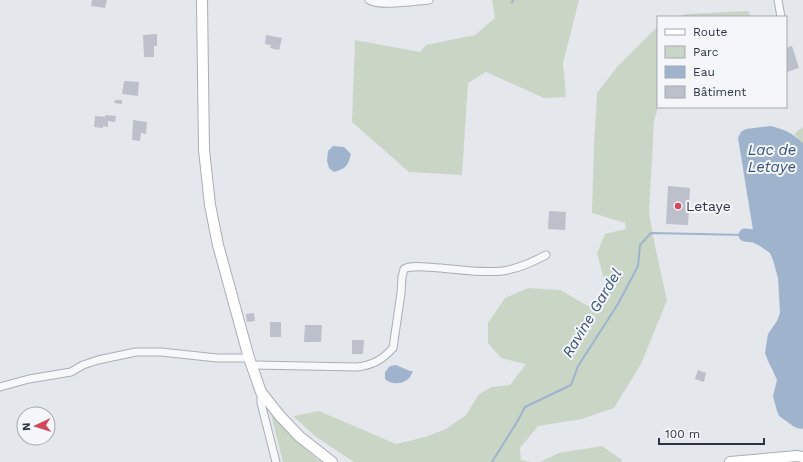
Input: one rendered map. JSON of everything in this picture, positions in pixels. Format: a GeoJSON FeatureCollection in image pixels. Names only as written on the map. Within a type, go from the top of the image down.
{"type":"FeatureCollection","features":[{"type":"Feature","properties":{"kind":"main road"},"geometry":{"type":"LineString","coordinates":[[202,0],[204,150],[210,205],[218,245],[250,361],[261,392],[280,416],[300,437],[332,462]]}},
{"type":"Feature","properties":{"kind":"main road"},"geometry":{"type":"LineString","coordinates":[[730,462],[803,457]]}},
{"type":"Feature","properties":{"kind":"street"},"geometry":{"type":"LineString","coordinates":[[369,0],[381,4],[429,0]]}},
{"type":"Feature","properties":{"kind":"street"},"geometry":{"type":"LineString","coordinates":[[778,0],[781,16]]}},
{"type":"Feature","properties":{"kind":"street"},"geometry":{"type":"LineString","coordinates":[[0,387],[29,379],[71,372],[83,365],[98,360],[136,352],[161,352],[250,361],[357,367],[368,366],[377,362],[388,354],[393,348],[402,293],[402,277],[404,269],[408,267],[416,267],[489,272],[503,271],[533,262],[546,255]]}},
{"type":"Feature","properties":{"kind":"street"},"geometry":{"type":"LineString","coordinates":[[261,392],[261,403],[276,462]]}},
{"type":"Feature","properties":{"kind":"green space"},"geometry":{"type":"Polygon","coordinates":[[[492,0],[579,0],[563,63],[566,97],[544,98],[486,72],[468,83],[462,175],[409,172],[352,122],[355,40],[420,52],[426,45],[475,35],[495,18],[492,0]]]}},
{"type":"Feature","properties":{"kind":"green space"},"geometry":{"type":"Polygon","coordinates":[[[748,11],[750,16],[679,16],[687,14],[748,11]]]}},
{"type":"Feature","properties":{"kind":"green space"},"geometry":{"type":"Polygon","coordinates":[[[657,27],[658,108],[654,121],[649,214],[667,300],[641,364],[614,408],[582,419],[538,426],[520,448],[521,460],[531,462],[354,462],[315,436],[293,416],[319,411],[396,444],[425,437],[446,429],[466,415],[479,394],[492,387],[510,385],[526,364],[501,358],[488,343],[488,323],[505,298],[528,288],[560,290],[588,306],[601,303],[605,283],[597,253],[605,234],[626,229],[625,223],[592,213],[597,93],[617,67],[657,27]]]}},
{"type":"Feature","properties":{"kind":"green space"},"geometry":{"type":"Polygon","coordinates":[[[803,127],[803,143],[794,134],[803,127]]]}},
{"type":"Feature","properties":{"kind":"green space"},"geometry":{"type":"Polygon","coordinates":[[[271,414],[291,436],[322,462],[283,462],[271,414]]]}},
{"type":"Feature","properties":{"kind":"green space"},"geometry":{"type":"Polygon","coordinates":[[[602,446],[622,460],[621,462],[540,462],[559,453],[602,446]]]}},
{"type":"Feature","properties":{"kind":"water","name":"Lac de Letaye"},"geometry":{"type":"Polygon","coordinates":[[[771,126],[788,132],[803,143],[802,429],[793,426],[779,416],[773,396],[777,380],[765,353],[768,334],[777,321],[780,313],[778,278],[770,253],[757,244],[754,236],[738,138],[741,132],[746,129],[771,126]]]}},
{"type":"Feature","properties":{"kind":"water"},"geometry":{"type":"Polygon","coordinates":[[[333,146],[344,147],[351,154],[346,166],[341,170],[334,172],[329,168],[327,161],[328,151],[333,146]]]}},
{"type":"Feature","properties":{"kind":"water"},"geometry":{"type":"Polygon","coordinates":[[[396,365],[413,371],[410,377],[405,381],[401,383],[391,383],[385,379],[385,372],[390,366],[396,365]]]}},
{"type":"Feature","properties":{"kind":"building"},"geometry":{"type":"Polygon","coordinates":[[[92,0],[107,0],[105,8],[91,6],[92,0]]]}},
{"type":"Feature","properties":{"kind":"building"},"geometry":{"type":"Polygon","coordinates":[[[157,34],[157,46],[154,46],[154,57],[144,57],[143,35],[157,34]]]}},
{"type":"Feature","properties":{"kind":"building"},"geometry":{"type":"Polygon","coordinates":[[[266,35],[282,38],[279,50],[270,48],[271,45],[265,44],[266,35]]]}},
{"type":"Feature","properties":{"kind":"building"},"geometry":{"type":"Polygon","coordinates":[[[792,46],[799,68],[787,72],[787,48],[792,46]]]}},
{"type":"Feature","properties":{"kind":"building"},"geometry":{"type":"Polygon","coordinates":[[[124,81],[139,82],[138,96],[122,94],[124,81]]]}},
{"type":"Feature","properties":{"kind":"building"},"geometry":{"type":"Polygon","coordinates":[[[115,100],[122,100],[122,104],[114,103],[115,100]]]}},
{"type":"Feature","properties":{"kind":"building"},"geometry":{"type":"Polygon","coordinates":[[[105,115],[116,116],[115,122],[108,121],[108,127],[94,127],[95,116],[105,117],[105,115]]]}},
{"type":"Feature","properties":{"kind":"building"},"geometry":{"type":"Polygon","coordinates":[[[133,120],[147,122],[146,134],[141,133],[140,141],[132,140],[133,120]]]}},
{"type":"Feature","properties":{"kind":"building","name":"Letaye"},"geometry":{"type":"Polygon","coordinates":[[[668,186],[690,188],[688,225],[666,224],[668,186]]]}},
{"type":"Feature","properties":{"kind":"building"},"geometry":{"type":"Polygon","coordinates":[[[549,211],[566,212],[565,230],[548,229],[549,211]]]}},
{"type":"Feature","properties":{"kind":"building"},"geometry":{"type":"Polygon","coordinates":[[[254,313],[255,321],[247,322],[246,314],[254,313]]]}},
{"type":"Feature","properties":{"kind":"building"},"geometry":{"type":"Polygon","coordinates":[[[270,322],[281,322],[281,337],[270,337],[270,322]]]}},
{"type":"Feature","properties":{"kind":"building"},"geometry":{"type":"Polygon","coordinates":[[[305,325],[322,325],[321,342],[304,342],[305,325]]]}},
{"type":"Feature","properties":{"kind":"building"},"geometry":{"type":"Polygon","coordinates":[[[352,340],[364,340],[363,354],[352,354],[352,340]]]}},
{"type":"Feature","properties":{"kind":"building"},"geometry":{"type":"Polygon","coordinates":[[[698,370],[706,373],[704,382],[695,379],[698,370]]]}},
{"type":"Feature","properties":{"kind":"waterway","name":"Ravine Gardel"},"geometry":{"type":"LineString","coordinates":[[492,462],[525,407],[571,385],[578,366],[618,304],[638,266],[640,245],[651,233],[745,235]]}},
{"type":"Feature","properties":{"kind":"waterway","name":"Ravine Gardel"},"geometry":{"type":"LineString","coordinates":[[745,235],[754,236],[770,243]]}},
{"type":"Feature","properties":{"kind":"place","name":"Letaye"},"geometry":{"type":"Point","coordinates":[678,206]}}]}
